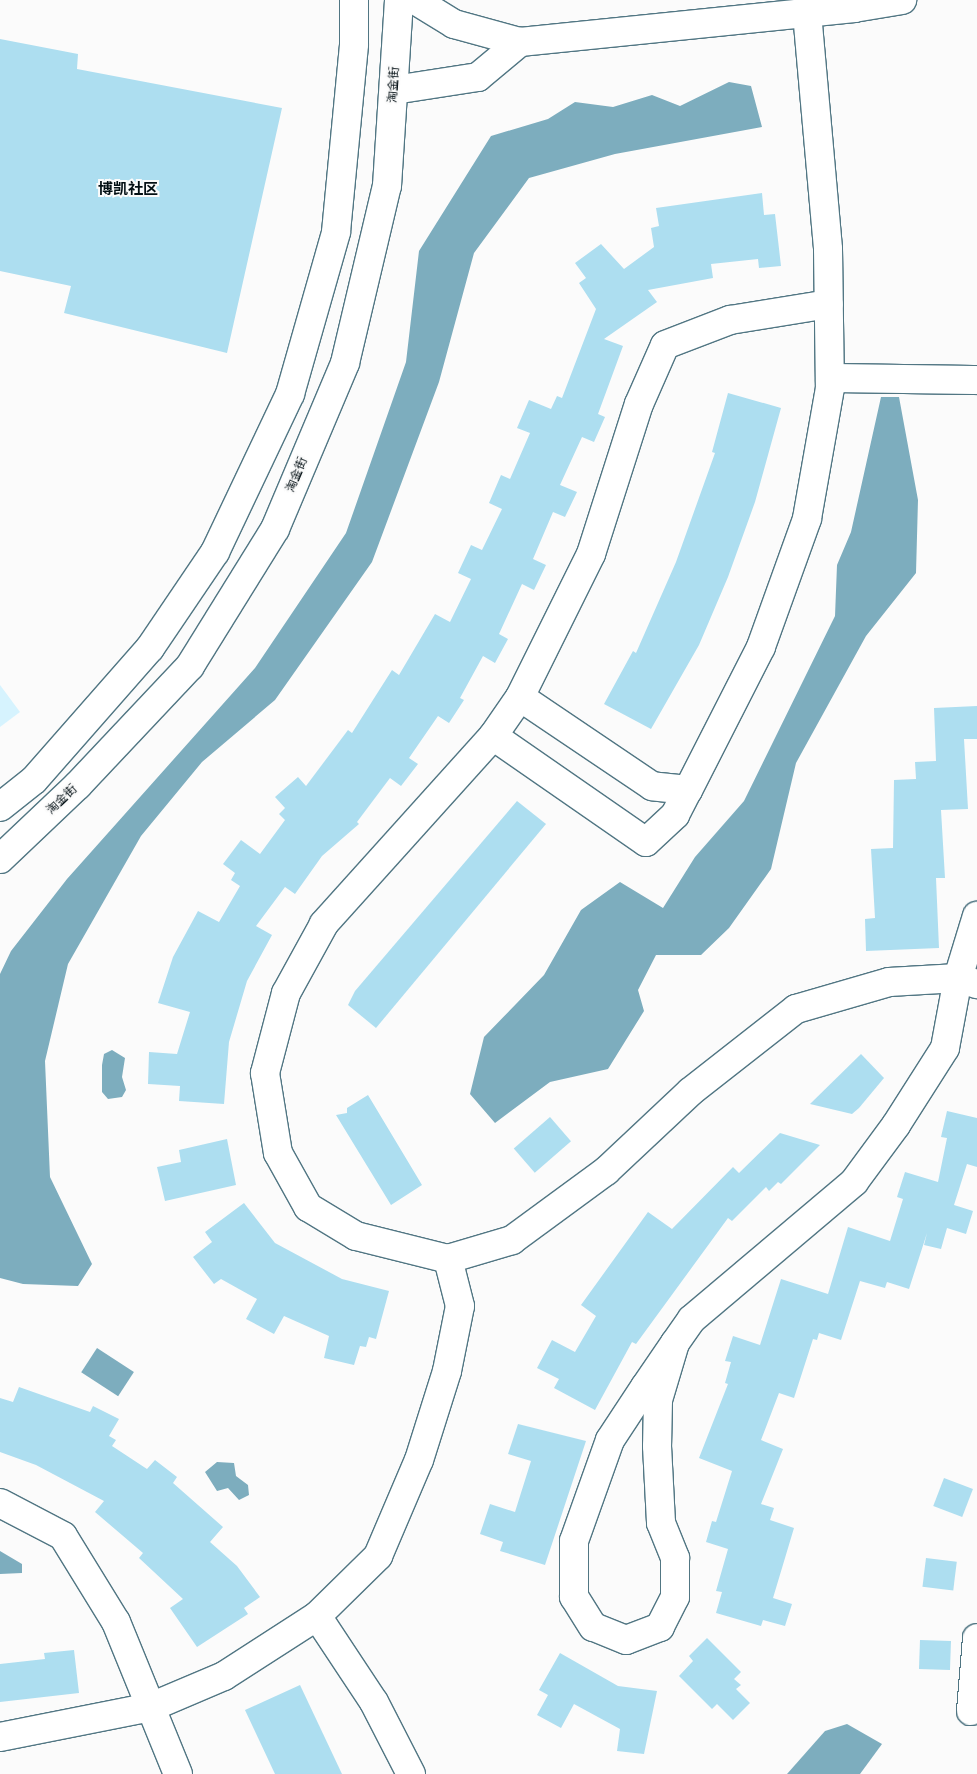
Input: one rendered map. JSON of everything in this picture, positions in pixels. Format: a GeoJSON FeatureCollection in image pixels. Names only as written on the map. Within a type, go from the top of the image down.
{"type":"FeatureCollection","features":[{"type":"Feature","properties":{"kind":"street"},"geometry":{"type":"LineString","coordinates":[[0,808],[34,780],[150,648],[215,552],[290,394],[336,232],[354,44],[354,0]]}},
{"type":"Feature","properties":{"kind":"street","name":"淘金街"},"geometry":{"type":"LineString","coordinates":[[0,859],[78,785],[190,666],[275,529],[345,363],[386,186],[399,0]]}},
{"type":"Feature","properties":{"kind":"street"},"geometry":{"type":"LineString","coordinates":[[415,0],[454,24],[520,42],[808,13],[854,4],[902,0]]}},
{"type":"Feature","properties":{"kind":"street"},"geometry":{"type":"LineString","coordinates":[[492,736],[646,842],[675,814],[761,647],[808,519],[830,378],[828,249],[808,13]]}},
{"type":"Feature","properties":{"kind":"street"},"geometry":{"type":"LineString","coordinates":[[394,90],[478,77],[520,42]]}},
{"type":"Feature","properties":{"kind":"street"},"geometry":{"type":"LineString","coordinates":[[354,44],[397,48]]}},
{"type":"Feature","properties":{"kind":"street"},"geometry":{"type":"LineString","coordinates":[[829,304],[730,320],[665,346],[639,404],[591,554],[520,696],[492,736],[324,924],[286,993],[265,1073],[278,1154],[308,1207],[356,1236],[448,1259],[512,1240],[606,1171],[690,1092],[796,1009],[889,982],[968,981]]}},
{"type":"Feature","properties":{"kind":"street"},"geometry":{"type":"LineString","coordinates":[[830,378],[977,380]]}},
{"type":"Feature","properties":{"kind":"street"},"geometry":{"type":"LineString","coordinates":[[520,696],[652,786],[688,790]]}},
{"type":"Feature","properties":{"kind":"street"},"geometry":{"type":"LineString","coordinates":[[675,1343],[658,1400],[656,1446],[662,1523],[675,1558],[675,1597],[660,1627],[626,1640],[593,1627],[574,1597],[574,1541],[610,1440],[675,1343],[692,1319],[854,1182],[896,1125],[944,1048],[968,981],[977,916]]}},
{"type":"Feature","properties":{"kind":"street"},"geometry":{"type":"LineString","coordinates":[[0,1737],[151,1707],[224,1676],[317,1616],[378,1556],[419,1460],[447,1371],[460,1306],[448,1259]]}},
{"type":"Feature","properties":{"kind":"street"},"geometry":{"type":"LineString","coordinates":[[0,1503],[63,1536],[116,1622],[178,1774]]}},
{"type":"Feature","properties":{"kind":"street"},"geometry":{"type":"LineString","coordinates":[[317,1616],[374,1702],[411,1774]]}},
{"type":"Feature","properties":{"kind":"street"},"geometry":{"type":"LineString","coordinates":[[972,1712],[977,1638]]}},
{"type":"Feature","properties":{"kind":"shaded area"},"geometry":{"type":"Polygon","coordinates":[[[729,82],[751,86],[762,127],[615,154],[529,178],[474,253],[439,382],[372,562],[275,700],[202,762],[141,836],[68,964],[45,1061],[50,1177],[92,1264],[78,1286],[23,1284],[0,1278],[0,974],[11,951],[67,879],[255,668],[346,533],[406,362],[419,251],[491,136],[548,119],[575,102],[613,107],[652,95],[680,106],[729,82]]]}},
{"type":"Feature","properties":{"kind":"shaded area"},"geometry":{"type":"Polygon","coordinates":[[[881,397],[899,397],[918,500],[916,573],[866,636],[796,763],[771,869],[729,928],[701,955],[656,955],[638,990],[644,1011],[608,1069],[550,1082],[495,1123],[470,1094],[484,1037],[544,975],[581,910],[620,882],[663,908],[695,857],[744,801],[835,616],[837,565],[851,532],[881,397]]]}},
{"type":"Feature","properties":{"kind":"shaded area"},"geometry":{"type":"Polygon","coordinates":[[[0,685],[20,712],[0,727],[0,685]]]}},
{"type":"Feature","properties":{"kind":"shaded area"},"geometry":{"type":"Polygon","coordinates":[[[112,1050],[125,1058],[122,1077],[126,1090],[122,1097],[108,1099],[102,1092],[102,1065],[104,1054],[112,1050]]]}},
{"type":"Feature","properties":{"kind":"shaded area"},"geometry":{"type":"Polygon","coordinates":[[[97,1348],[134,1372],[118,1396],[81,1372],[97,1348]]]}},
{"type":"Feature","properties":{"kind":"shaded area"},"geometry":{"type":"Polygon","coordinates":[[[217,1462],[234,1463],[236,1476],[248,1485],[249,1495],[239,1500],[228,1488],[217,1491],[205,1472],[217,1462]]]}},
{"type":"Feature","properties":{"kind":"shaded area"},"geometry":{"type":"Polygon","coordinates":[[[0,1551],[22,1564],[22,1573],[0,1574],[0,1551]]]}},
{"type":"Feature","properties":{"kind":"shaded area"},"geometry":{"type":"Polygon","coordinates":[[[847,1724],[882,1744],[860,1774],[787,1774],[825,1731],[847,1724]]]}},
{"type":"Feature","properties":{"kind":"building"},"geometry":{"type":"Polygon","coordinates":[[[0,39],[78,54],[77,69],[282,108],[227,353],[64,313],[71,286],[0,271],[0,39]]]}},
{"type":"Feature","properties":{"kind":"building"},"geometry":{"type":"Polygon","coordinates":[[[762,193],[764,215],[775,214],[781,266],[759,268],[758,259],[711,264],[713,278],[648,290],[657,302],[604,339],[623,346],[598,414],[605,417],[594,442],[582,437],[560,485],[577,492],[565,517],[553,512],[533,559],[546,565],[534,590],[522,584],[499,634],[508,639],[495,663],[483,656],[460,698],[464,700],[449,723],[438,716],[409,758],[418,764],[401,786],[390,778],[357,822],[359,824],[322,856],[295,894],[285,887],[256,926],[272,935],[247,981],[229,1042],[224,1104],[179,1101],[180,1086],[148,1084],[149,1052],[177,1054],[190,1012],[158,1003],[173,957],[198,911],[219,922],[240,886],[231,880],[235,873],[223,864],[241,840],[260,854],[285,820],[279,814],[285,808],[275,797],[298,777],[306,786],[348,730],[352,733],[392,670],[399,675],[435,614],[450,622],[471,579],[458,573],[471,545],[482,550],[502,509],[489,503],[501,475],[510,479],[530,433],[517,428],[529,400],[551,409],[557,396],[562,398],[596,309],[579,283],[586,278],[575,263],[601,244],[624,269],[654,247],[651,228],[659,226],[656,208],[762,193]]]}},
{"type":"Feature","properties":{"kind":"building"},"geometry":{"type":"Polygon","coordinates":[[[728,393],[781,408],[755,502],[728,577],[699,645],[651,729],[604,704],[633,651],[636,653],[676,562],[715,453],[712,452],[728,393]]]}},
{"type":"Feature","properties":{"kind":"building"},"geometry":{"type":"Polygon","coordinates":[[[977,706],[977,739],[964,739],[968,809],[941,810],[945,878],[936,878],[939,948],[866,951],[865,919],[875,918],[871,849],[893,848],[894,780],[916,779],[915,762],[936,761],[934,708],[977,706]]]}},
{"type":"Feature","properties":{"kind":"building"},"geometry":{"type":"Polygon","coordinates":[[[517,801],[546,824],[376,1028],[348,1005],[355,991],[517,801]]]}},
{"type":"Feature","properties":{"kind":"building"},"geometry":{"type":"Polygon","coordinates":[[[861,1054],[884,1078],[859,1108],[852,1114],[810,1104],[861,1054]]]}},
{"type":"Feature","properties":{"kind":"building"},"geometry":{"type":"Polygon","coordinates":[[[368,1095],[422,1185],[391,1205],[336,1115],[347,1113],[347,1108],[368,1095]]]}},
{"type":"Feature","properties":{"kind":"building"},"geometry":{"type":"Polygon","coordinates":[[[947,1111],[977,1118],[977,1167],[967,1164],[954,1205],[973,1211],[966,1234],[947,1228],[941,1249],[924,1245],[927,1233],[909,1289],[887,1282],[885,1288],[860,1281],[841,1340],[819,1333],[817,1340],[813,1339],[794,1398],[779,1393],[761,1440],[783,1449],[761,1504],[774,1508],[770,1520],[794,1528],[773,1598],[792,1604],[785,1626],[763,1620],[761,1626],[716,1613],[722,1592],[716,1591],[728,1549],[706,1542],[712,1521],[716,1522],[732,1471],[699,1458],[728,1384],[725,1383],[731,1362],[725,1361],[733,1336],[760,1345],[781,1279],[828,1294],[848,1227],[890,1241],[903,1199],[897,1197],[905,1172],[938,1182],[947,1138],[941,1137],[947,1111]]]}},
{"type":"Feature","properties":{"kind":"building"},"geometry":{"type":"Polygon","coordinates":[[[550,1117],[571,1141],[535,1173],[514,1148],[550,1117]]]}},
{"type":"Feature","properties":{"kind":"building"},"geometry":{"type":"Polygon","coordinates":[[[780,1133],[820,1145],[781,1184],[778,1182],[769,1191],[766,1187],[732,1221],[728,1218],[636,1344],[632,1342],[595,1410],[554,1388],[559,1379],[537,1368],[552,1340],[575,1352],[596,1316],[581,1305],[648,1212],[672,1229],[733,1167],[739,1173],[780,1133]]]}},
{"type":"Feature","properties":{"kind":"building"},"geometry":{"type":"Polygon","coordinates":[[[227,1139],[236,1185],[165,1201],[157,1167],[181,1162],[179,1150],[227,1139]]]}},
{"type":"Feature","properties":{"kind":"building"},"geometry":{"type":"Polygon","coordinates":[[[244,1203],[275,1243],[342,1279],[389,1291],[376,1339],[369,1337],[366,1347],[360,1346],[354,1365],[324,1358],[329,1336],[284,1316],[274,1334],[246,1319],[257,1299],[221,1279],[214,1284],[193,1257],[212,1242],[205,1232],[244,1203]]]}},
{"type":"Feature","properties":{"kind":"building"},"geometry":{"type":"Polygon","coordinates":[[[19,1387],[90,1412],[93,1406],[119,1419],[109,1436],[116,1440],[112,1446],[147,1469],[155,1460],[177,1477],[173,1483],[223,1527],[210,1542],[237,1566],[260,1597],[244,1608],[248,1614],[197,1647],[170,1608],[183,1599],[139,1558],[143,1553],[95,1512],[104,1501],[36,1465],[0,1452],[0,1398],[13,1402],[19,1387]]]}},
{"type":"Feature","properties":{"kind":"building"},"geometry":{"type":"Polygon","coordinates":[[[518,1424],[586,1441],[545,1565],[500,1551],[503,1542],[480,1534],[490,1504],[515,1512],[531,1461],[508,1454],[518,1424]]]}},
{"type":"Feature","properties":{"kind":"building"},"geometry":{"type":"Polygon","coordinates":[[[944,1478],[973,1489],[962,1517],[933,1506],[944,1478]]]}},
{"type":"Feature","properties":{"kind":"building"},"geometry":{"type":"Polygon","coordinates":[[[926,1558],[957,1562],[953,1591],[922,1587],[926,1558]]]}},
{"type":"Feature","properties":{"kind":"building"},"geometry":{"type":"Polygon","coordinates":[[[707,1638],[741,1672],[734,1679],[741,1685],[736,1689],[750,1703],[733,1720],[717,1704],[712,1709],[679,1676],[693,1661],[689,1656],[707,1638]]]}},
{"type":"Feature","properties":{"kind":"building"},"geometry":{"type":"Polygon","coordinates":[[[920,1640],[951,1641],[950,1670],[919,1669],[920,1640]]]}},
{"type":"Feature","properties":{"kind":"building"},"geometry":{"type":"Polygon","coordinates":[[[74,1650],[79,1693],[0,1702],[0,1664],[45,1659],[44,1653],[74,1650]]]}},
{"type":"Feature","properties":{"kind":"building"},"geometry":{"type":"Polygon","coordinates":[[[560,1653],[618,1686],[657,1691],[644,1754],[617,1751],[620,1729],[574,1704],[561,1728],[537,1715],[548,1695],[539,1690],[560,1653]]]}},
{"type":"Feature","properties":{"kind":"building"},"geometry":{"type":"Polygon","coordinates":[[[300,1685],[342,1774],[275,1774],[245,1710],[300,1685]]]}},
{"type":"Feature","properties":{"kind":"district","name":"博凯社区"},"geometry":{"type":"Point","coordinates":[128,190]}}]}
